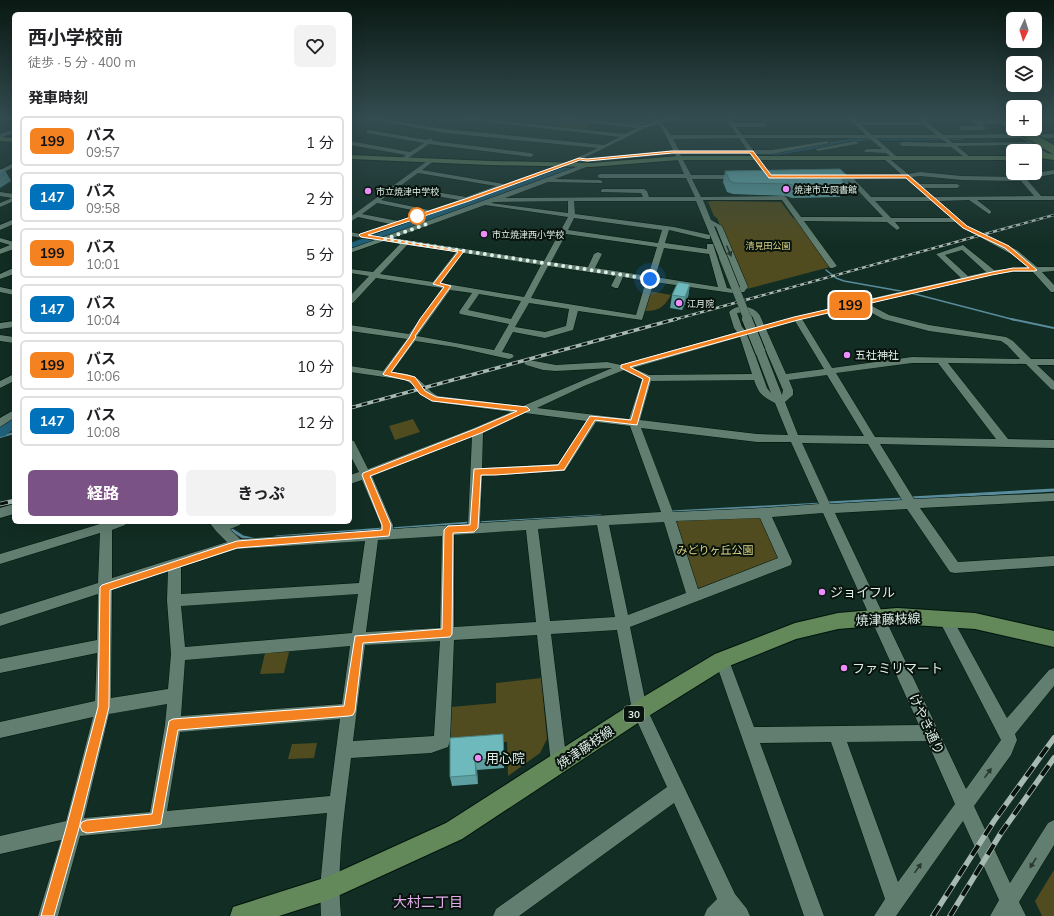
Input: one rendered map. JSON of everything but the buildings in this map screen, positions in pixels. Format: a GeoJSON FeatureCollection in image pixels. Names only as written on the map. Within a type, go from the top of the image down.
{"type":"FeatureCollection","features":[{"type":"Feature","properties":{"kind":"main road"},"geometry":{"type":"LineString","coordinates":[[449,161],[597,165],[628,161]]}},
{"type":"Feature","properties":{"kind":"main road","name":"焼津藤枝線"},"geometry":{"type":"LineString","coordinates":[[242,916],[329,888],[454,831],[640,710],[722,660],[795,631],[838,622],[897,616],[975,621],[1054,639]]}},
{"type":"Feature","properties":{"kind":"street"},"geometry":{"type":"LineString","coordinates":[[352,219],[431,161]]}},
{"type":"Feature","properties":{"kind":"street"},"geometry":{"type":"LineString","coordinates":[[523,164],[526,161]]}},
{"type":"Feature","properties":{"kind":"street"},"geometry":{"type":"LineString","coordinates":[[352,238],[569,165],[577,161]]}},
{"type":"Feature","properties":{"kind":"street"},"geometry":{"type":"LineString","coordinates":[[681,161],[709,223]]}},
{"type":"Feature","properties":{"kind":"street"},"geometry":{"type":"LineString","coordinates":[[758,161],[769,177]]}},
{"type":"Feature","properties":{"kind":"street"},"geometry":{"type":"LineString","coordinates":[[893,161],[917,186],[956,220],[968,229],[1007,247],[1035,270],[1054,290]]}},
{"type":"Feature","properties":{"kind":"street"},"geometry":{"type":"LineString","coordinates":[[352,250],[484,204],[587,165]]}},
{"type":"Feature","properties":{"kind":"street"},"geometry":{"type":"LineString","coordinates":[[597,165],[605,200]]}},
{"type":"Feature","properties":{"kind":"street"},"geometry":{"type":"LineString","coordinates":[[1,171],[12,167]]}},
{"type":"Feature","properties":{"kind":"street"},"geometry":{"type":"LineString","coordinates":[[976,170],[986,178]]}},
{"type":"Feature","properties":{"kind":"street"},"geometry":{"type":"LineString","coordinates":[[417,171],[506,186]]}},
{"type":"Feature","properties":{"kind":"street"},"geometry":{"type":"LineString","coordinates":[[1042,174],[1054,172]]}},
{"type":"Feature","properties":{"kind":"street"},"geometry":{"type":"LineString","coordinates":[[825,177],[907,176],[920,174],[986,178],[1006,176]]}},
{"type":"Feature","properties":{"kind":"street"},"geometry":{"type":"LineString","coordinates":[[544,181],[688,176],[741,177]]}},
{"type":"Feature","properties":{"kind":"street"},"geometry":{"type":"LineString","coordinates":[[757,177],[777,177]]}},
{"type":"Feature","properties":{"kind":"street"},"geometry":{"type":"LineString","coordinates":[[849,177],[896,228]]}},
{"type":"Feature","properties":{"kind":"street"},"geometry":{"type":"LineString","coordinates":[[1025,180],[1041,198],[1054,206]]}},
{"type":"Feature","properties":{"kind":"street"},"geometry":{"type":"LineString","coordinates":[[917,186],[957,186]]}},
{"type":"Feature","properties":{"kind":"street"},"geometry":{"type":"LineString","coordinates":[[395,187],[467,200]]}},
{"type":"Feature","properties":{"kind":"street"},"geometry":{"type":"LineString","coordinates":[[603,191],[644,191],[647,200]]}},
{"type":"Feature","properties":{"kind":"street"},"geometry":{"type":"LineString","coordinates":[[0,194],[12,197]]}},
{"type":"Feature","properties":{"kind":"street"},"geometry":{"type":"LineString","coordinates":[[0,205],[12,198]]}},
{"type":"Feature","properties":{"kind":"street"},"geometry":{"type":"LineString","coordinates":[[550,206],[605,200],[784,198],[833,266]]}},
{"type":"Feature","properties":{"kind":"street"},"geometry":{"type":"LineString","coordinates":[[972,198],[988,212]]}},
{"type":"Feature","properties":{"kind":"street"},"geometry":{"type":"LineString","coordinates":[[870,199],[1054,198]]}},
{"type":"Feature","properties":{"kind":"street"},"geometry":{"type":"LineString","coordinates":[[494,200],[571,203]]}},
{"type":"Feature","properties":{"kind":"street"},"geometry":{"type":"LineString","coordinates":[[376,201],[430,212]]}},
{"type":"Feature","properties":{"kind":"street"},"geometry":{"type":"LineString","coordinates":[[497,353],[572,216],[571,203]]}},
{"type":"Feature","properties":{"kind":"street"},"geometry":{"type":"LineString","coordinates":[[484,204],[666,228],[707,237]]}},
{"type":"Feature","properties":{"kind":"street"},"geometry":{"type":"LineString","coordinates":[[357,215],[398,223]]}},
{"type":"Feature","properties":{"kind":"street"},"geometry":{"type":"LineString","coordinates":[[799,219],[956,220]]}},
{"type":"Feature","properties":{"kind":"street"},"geometry":{"type":"LineString","coordinates":[[0,228],[12,223]]}},
{"type":"Feature","properties":{"kind":"street"},"geometry":{"type":"LineString","coordinates":[[709,223],[704,229],[723,289]]}},
{"type":"Feature","properties":{"kind":"street"},"geometry":{"type":"LineString","coordinates":[[352,234],[546,263],[591,273],[618,281],[650,279],[737,291],[743,289],[744,287],[719,226],[709,223]]}},
{"type":"Feature","properties":{"kind":"street","name":"けやき通り"},"geometry":{"type":"LineString","coordinates":[[709,223],[795,440],[965,804],[1009,911]]}},
{"type":"Feature","properties":{"kind":"street"},"geometry":{"type":"LineString","coordinates":[[352,271],[639,318],[666,228]]}},
{"type":"Feature","properties":{"kind":"street"},"geometry":{"type":"LineString","coordinates":[[564,232],[712,252]]}},
{"type":"Feature","properties":{"kind":"street"},"geometry":{"type":"LineString","coordinates":[[0,240],[12,244]]}},
{"type":"Feature","properties":{"kind":"street"},"geometry":{"type":"LineString","coordinates":[[352,299],[406,242]]}},
{"type":"Feature","properties":{"kind":"street"},"geometry":{"type":"LineString","coordinates":[[0,252],[12,246]]}},
{"type":"Feature","properties":{"kind":"street"},"geometry":{"type":"LineString","coordinates":[[967,279],[940,254],[963,247],[992,273]]}},
{"type":"Feature","properties":{"kind":"street"},"geometry":{"type":"LineString","coordinates":[[436,284],[462,251]]}},
{"type":"Feature","properties":{"kind":"street"},"geometry":{"type":"LineString","coordinates":[[591,273],[598,254]]}},
{"type":"Feature","properties":{"kind":"street"},"geometry":{"type":"LineString","coordinates":[[352,479],[478,431],[527,410],[574,387],[622,367],[797,318],[859,303],[992,273],[1013,270],[1054,269]]}},
{"type":"Feature","properties":{"kind":"street"},"geometry":{"type":"LineString","coordinates":[[0,277],[12,271]]}},
{"type":"Feature","properties":{"kind":"street"},"geometry":{"type":"LineString","coordinates":[[386,374],[448,286]]}},
{"type":"Feature","properties":{"kind":"street"},"geometry":{"type":"LineString","coordinates":[[0,289],[12,292]]}},
{"type":"Feature","properties":{"kind":"street"},"geometry":{"type":"LineString","coordinates":[[477,291],[462,312],[545,335],[570,328],[574,307]]}},
{"type":"Feature","properties":{"kind":"street"},"geometry":{"type":"LineString","coordinates":[[859,303],[886,317],[929,328],[1003,339],[1010,343],[1054,387]]}},
{"type":"Feature","properties":{"kind":"street"},"geometry":{"type":"LineString","coordinates":[[746,309],[754,312],[789,393],[780,401],[764,392],[743,333],[738,328],[733,312],[736,310],[746,309]]}},
{"type":"Feature","properties":{"kind":"street"},"geometry":{"type":"LineString","coordinates":[[797,318],[908,501],[955,568],[1054,561]]}},
{"type":"Feature","properties":{"kind":"street"},"geometry":{"type":"LineString","coordinates":[[0,326],[12,324]]}},
{"type":"Feature","properties":{"kind":"street"},"geometry":{"type":"LineString","coordinates":[[352,328],[455,344],[509,356]]}},
{"type":"Feature","properties":{"kind":"street"},"geometry":{"type":"LineString","coordinates":[[1,340],[12,340]]}},
{"type":"Feature","properties":{"kind":"street"},"geometry":{"type":"LineString","coordinates":[[782,378],[912,360],[1054,362]]}},
{"type":"Feature","properties":{"kind":"street"},"geometry":{"type":"LineString","coordinates":[[941,361],[1004,443]]}},
{"type":"Feature","properties":{"kind":"street"},"geometry":{"type":"LineString","coordinates":[[529,363],[543,368],[583,367],[609,364],[622,367],[647,378],[758,377]]}},
{"type":"Feature","properties":{"kind":"street"},"geometry":{"type":"LineString","coordinates":[[352,369],[413,379],[423,392],[435,399],[739,436],[795,440],[1054,444]]}},
{"type":"Feature","properties":{"kind":"street"},"geometry":{"type":"LineString","coordinates":[[0,385],[12,377]]}},
{"type":"Feature","properties":{"kind":"street"},"geometry":{"type":"LineString","coordinates":[[647,378],[634,423],[670,518],[694,596]]}},
{"type":"Feature","properties":{"kind":"street"},"geometry":{"type":"LineString","coordinates":[[0,423],[12,414]]}},
{"type":"Feature","properties":{"kind":"street"},"geometry":{"type":"LineString","coordinates":[[477,472],[561,468],[593,418]]}},
{"type":"Feature","properties":{"kind":"street"},"geometry":{"type":"LineString","coordinates":[[474,528],[478,431]]}},
{"type":"Feature","properties":{"kind":"street"},"geometry":{"type":"LineString","coordinates":[[331,916],[329,888],[332,843],[365,588],[379,534],[387,525],[366,475],[352,448]]}},
{"type":"Feature","properties":{"kind":"street"},"geometry":{"type":"LineString","coordinates":[[0,620],[237,544],[474,528],[532,526],[602,520],[670,518],[828,509],[908,501],[1052,499]]}},
{"type":"Feature","properties":{"kind":"street"},"geometry":{"type":"LineString","coordinates":[[0,513],[12,510]]}},
{"type":"Feature","properties":{"kind":"street"},"geometry":{"type":"LineString","coordinates":[[178,654],[543,626],[624,623],[786,561],[764,513]]}},
{"type":"Feature","properties":{"kind":"street"},"geometry":{"type":"LineString","coordinates":[[602,520],[624,623],[640,710],[728,901],[740,916]]}},
{"type":"Feature","properties":{"kind":"street"},"geometry":{"type":"LineString","coordinates":[[0,559],[108,524]]}},
{"type":"Feature","properties":{"kind":"street"},"geometry":{"type":"LineString","coordinates":[[48,916],[73,828],[103,707],[105,587],[111,524]]}},
{"type":"Feature","properties":{"kind":"street"},"geometry":{"type":"LineString","coordinates":[[217,525],[237,544]]}},
{"type":"Feature","properties":{"kind":"street"},"geometry":{"type":"LineString","coordinates":[[532,526],[559,764]]}},
{"type":"Feature","properties":{"kind":"street"},"geometry":{"type":"LineString","coordinates":[[344,750],[431,745],[442,741],[447,634],[448,530]]}},
{"type":"Feature","properties":{"kind":"street"},"geometry":{"type":"LineString","coordinates":[[157,819],[173,724],[178,654],[174,600],[174,565]]}},
{"type":"Feature","properties":{"kind":"street"},"geometry":{"type":"LineString","coordinates":[[174,600],[365,588]]}},
{"type":"Feature","properties":{"kind":"street"},"geometry":{"type":"LineString","coordinates":[[884,916],[1005,749],[1008,740],[1006,732],[945,618]]}},
{"type":"Feature","properties":{"kind":"street"},"geometry":{"type":"LineString","coordinates":[[0,666],[104,645]]}},
{"type":"Feature","properties":{"kind":"street"},"geometry":{"type":"LineString","coordinates":[[722,660],[814,916]]}},
{"type":"Feature","properties":{"kind":"street"},"geometry":{"type":"LineString","coordinates":[[1006,732],[1054,675]]}},
{"type":"Feature","properties":{"kind":"street"},"geometry":{"type":"LineString","coordinates":[[0,730],[103,707],[175,695]]}},
{"type":"Feature","properties":{"kind":"street"},"geometry":{"type":"LineString","coordinates":[[173,724],[349,711]]}},
{"type":"Feature","properties":{"kind":"street"},"geometry":{"type":"LineString","coordinates":[[749,735],[932,733]]}},
{"type":"Feature","properties":{"kind":"street"},"geometry":{"type":"LineString","coordinates":[[836,734],[895,900]]}},
{"type":"Feature","properties":{"kind":"street"},"geometry":{"type":"LineString","coordinates":[[502,916],[677,790]]}},
{"type":"Feature","properties":{"kind":"street"},"geometry":{"type":"LineString","coordinates":[[0,845],[73,828],[157,819],[337,804]]}},
{"type":"Feature","properties":{"kind":"street"},"geometry":{"type":"LineString","coordinates":[[1009,911],[1054,830]]}},
{"type":"Feature","properties":{"kind":"street"},"geometry":{"type":"LineString","coordinates":[[714,916],[728,901]]}},
{"type":"Feature","properties":{"kind":"green space","name":"清見田公園"},"geometry":{"type":"Polygon","coordinates":[[[708,202],[781,202],[793,218],[796,219],[830,267],[747,289],[717,218],[714,216],[708,202]]]}},
{"type":"Feature","properties":{"kind":"green space"},"geometry":{"type":"Polygon","coordinates":[[[649,291],[671,295],[666,303],[660,308],[643,311],[649,291]]]}},
{"type":"Feature","properties":{"kind":"green space"},"geometry":{"type":"Polygon","coordinates":[[[413,419],[420,432],[395,440],[389,426],[413,419]]]}},
{"type":"Feature","properties":{"kind":"green space","name":"みどりヶ丘公園"},"geometry":{"type":"Polygon","coordinates":[[[758,517],[763,519],[778,554],[777,559],[699,588],[694,586],[675,525],[678,521],[758,517]]]}},
{"type":"Feature","properties":{"kind":"green space"},"geometry":{"type":"Polygon","coordinates":[[[289,652],[284,673],[260,674],[265,653],[289,652]]]}},
{"type":"Feature","properties":{"kind":"green space"},"geometry":{"type":"Polygon","coordinates":[[[541,678],[547,739],[540,753],[508,776],[507,742],[450,745],[451,707],[496,703],[496,683],[541,678]]]}},
{"type":"Feature","properties":{"kind":"green space"},"geometry":{"type":"Polygon","coordinates":[[[317,743],[314,758],[288,759],[292,744],[317,743]]]}},
{"type":"Feature","properties":{"kind":"green space"},"geometry":{"type":"Polygon","coordinates":[[[1054,870],[1054,916],[1042,916],[1035,901],[1054,870]]]}},
{"type":"Feature","properties":{"kind":"waterway"},"geometry":{"type":"LineString","coordinates":[[352,246],[593,161]]}},
{"type":"Feature","properties":{"kind":"waterway"},"geometry":{"type":"LineString","coordinates":[[826,270],[836,278],[844,281],[906,292]]}},
{"type":"Feature","properties":{"kind":"waterway"},"geometry":{"type":"LineString","coordinates":[[911,293],[1012,319]]}},
{"type":"Feature","properties":{"kind":"waterway"},"geometry":{"type":"LineString","coordinates":[[1012,319],[1054,328]]}},
{"type":"Feature","properties":{"kind":"waterway"},"geometry":{"type":"LineString","coordinates":[[0,432],[12,423]]}},
{"type":"Feature","properties":{"kind":"waterway"},"geometry":{"type":"LineString","coordinates":[[0,437],[12,434]]}},
{"type":"Feature","properties":{"kind":"waterway"},"geometry":{"type":"LineString","coordinates":[[911,498],[1054,490]]}},
{"type":"Feature","properties":{"kind":"waterway"},"geometry":{"type":"LineString","coordinates":[[827,503],[904,499]]}},
{"type":"Feature","properties":{"kind":"waterway"},"geometry":{"type":"LineString","coordinates":[[671,512],[822,504]]}},
{"type":"Feature","properties":{"kind":"waterway"},"geometry":{"type":"LineString","coordinates":[[477,523],[600,516]]}},
{"type":"Feature","properties":{"kind":"waterway"},"geometry":{"type":"LineString","coordinates":[[390,529],[470,523]]}},
{"type":"Feature","properties":{"kind":"waterway"},"geometry":{"type":"LineString","coordinates":[[229,528],[243,537],[253,539]]}},
{"type":"Feature","properties":{"kind":"waterway"},"geometry":{"type":"LineString","coordinates":[[276,537],[383,529]]}},
{"type":"Feature","properties":{"kind":"railway"},"geometry":{"type":"LineString","coordinates":[[673,320],[1054,215]]}},
{"type":"Feature","properties":{"kind":"railway"},"geometry":{"type":"LineString","coordinates":[[352,407],[676,319]]}},
{"type":"Feature","properties":{"kind":"railway"},"geometry":{"type":"LineString","coordinates":[[0,504],[12,501]]}},
{"type":"Feature","properties":{"kind":"railway"},"geometry":{"type":"LineString","coordinates":[[933,916],[994,821],[1054,738]]}},
{"type":"Feature","properties":{"kind":"railway"},"geometry":{"type":"LineString","coordinates":[[950,916],[1001,833],[1054,758]]}},
{"type":"Feature","properties":{"kind":"bus line","name":"199"},"geometry":{"type":"LineString","coordinates":[[48,916],[73,828],[103,707],[105,587],[237,544],[386,533],[387,525],[366,475],[527,410],[435,399],[427,396],[413,379],[386,374],[413,337],[422,320],[448,286],[436,284],[462,251],[361,235],[467,200],[575,161]]}},
{"type":"Feature","properties":{"kind":"bus line","name":"199"},"geometry":{"type":"LineString","coordinates":[[87,826],[157,819],[173,724],[349,711],[358,639],[447,634],[448,530],[474,528],[477,472],[561,468],[593,418],[634,423],[647,378],[624,367],[837,308],[992,273],[1013,270],[1035,270],[1007,247],[965,227],[907,176],[769,177],[758,161]]}},
{"type":"Feature","properties":{"kind":"place","name":"焼津市立図書館"},"geometry":{"type":"Point","coordinates":[786,189]}},
{"type":"Feature","properties":{"kind":"place","name":"市立焼津中学校"},"geometry":{"type":"Point","coordinates":[368,191]}},
{"type":"Feature","properties":{"kind":"place","name":"市立焼津西小学校"},"geometry":{"type":"Point","coordinates":[484,234]}},
{"type":"Feature","properties":{"kind":"place","name":"江月院"},"geometry":{"type":"Point","coordinates":[679,303]}},
{"type":"Feature","properties":{"kind":"place","name":"五社神社"},"geometry":{"type":"Point","coordinates":[847,355]}},
{"type":"Feature","properties":{"kind":"place","name":"ジョイフル"},"geometry":{"type":"Point","coordinates":[822,592]}},
{"type":"Feature","properties":{"kind":"place","name":"ファミリマート"},"geometry":{"type":"Point","coordinates":[844,668]}},
{"type":"Feature","properties":{"kind":"place","name":"用心院"},"geometry":{"type":"Point","coordinates":[478,758]}},
{"type":"Feature","properties":{"kind":"district","name":"大村二丁目"},"geometry":{"type":"Point","coordinates":[428,902]}},
{"type":"Feature","properties":{"kind":"route"},"geometry":{"type":"LineString","coordinates":[[417,216],[427,224],[385,239],[650,279]]}}]}
